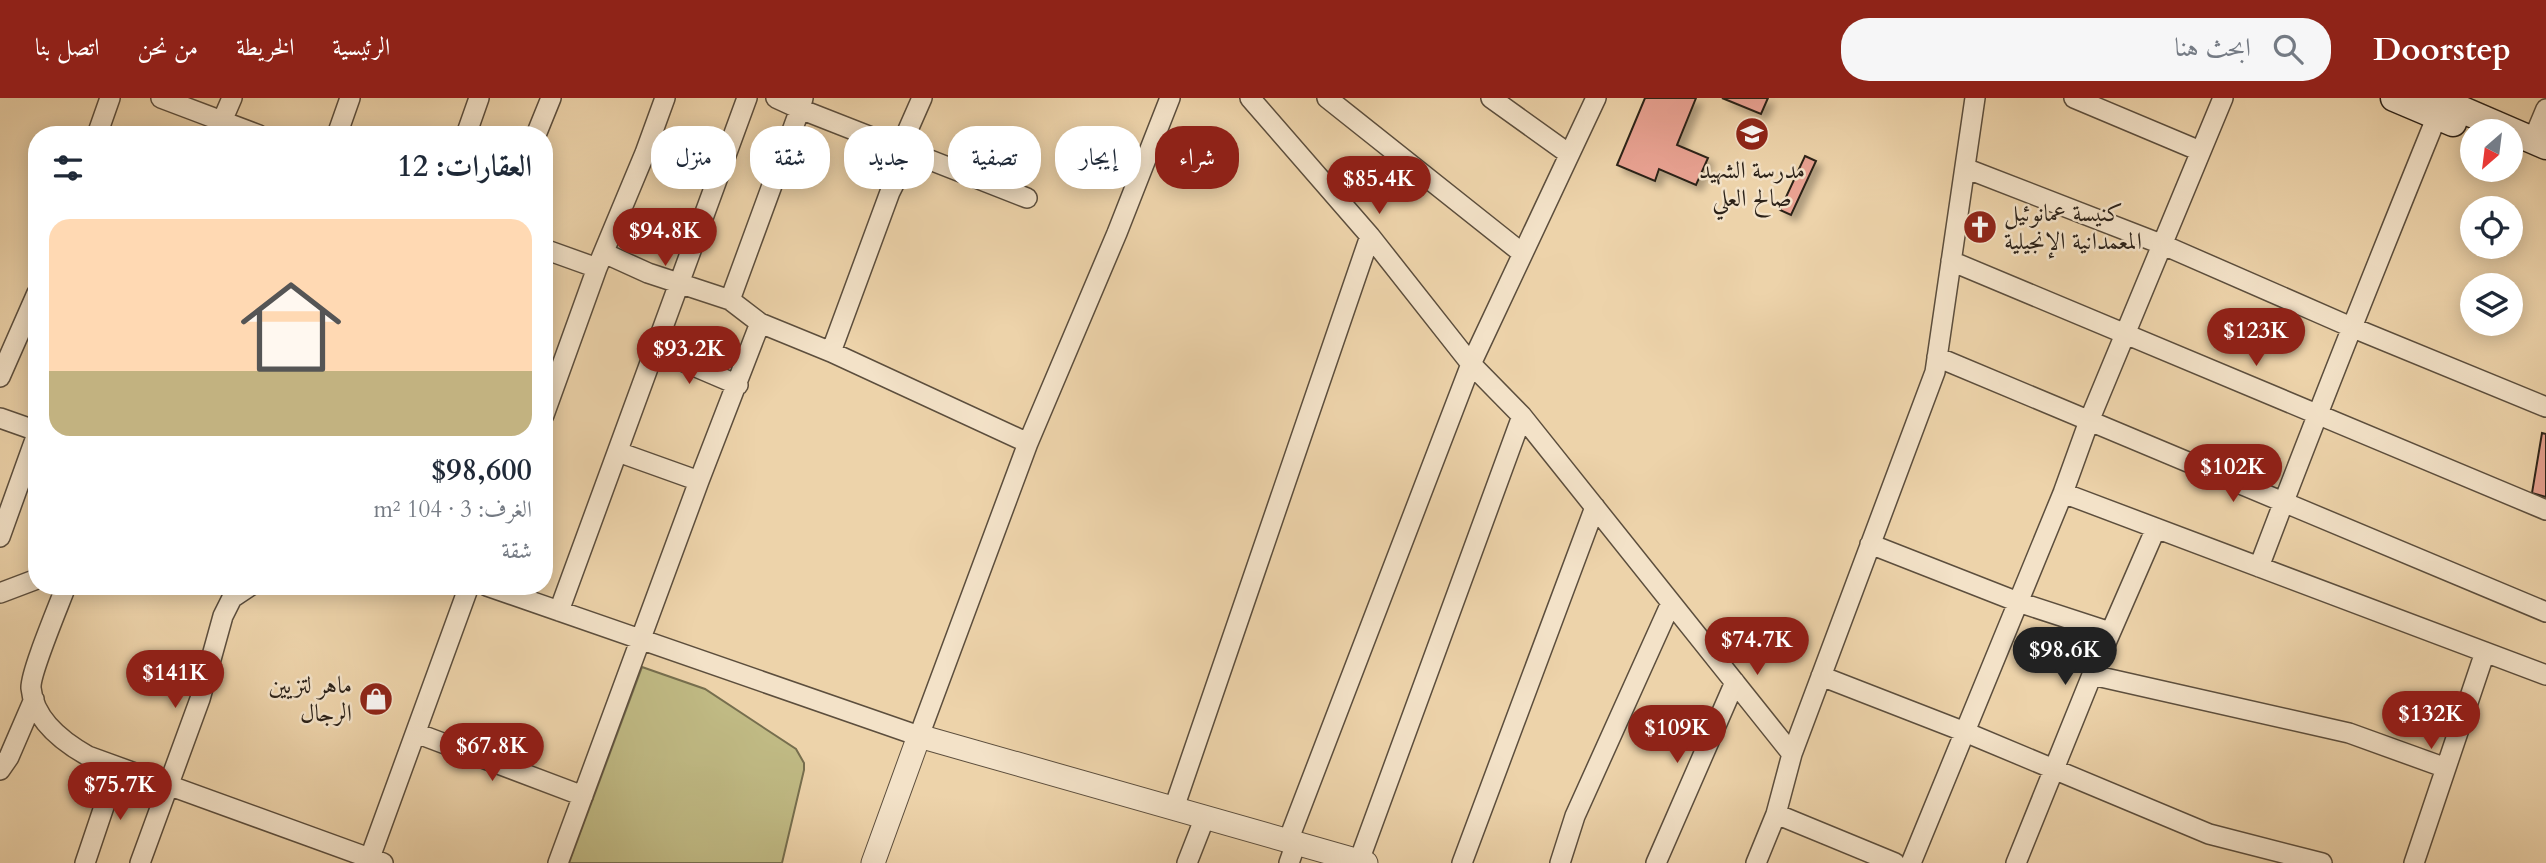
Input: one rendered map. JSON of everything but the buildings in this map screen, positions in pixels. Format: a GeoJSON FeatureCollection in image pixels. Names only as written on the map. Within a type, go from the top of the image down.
{"type":"FeatureCollection","features":[{"type":"Feature","properties":{"kind":"main road"},"geometry":{"type":"LineString","coordinates":[[2394,98],[2436,107],[2534,149]]}},
{"type":"Feature","properties":{"kind":"main road"},"geometry":{"type":"LineString","coordinates":[[2436,107],[2460,123]]}},
{"type":"Feature","properties":{"kind":"street"},"geometry":{"type":"LineString","coordinates":[[100,126],[110,98]]}},
{"type":"Feature","properties":{"kind":"street"},"geometry":{"type":"LineString","coordinates":[[161,98],[215,126]]}},
{"type":"Feature","properties":{"kind":"street"},"geometry":{"type":"LineString","coordinates":[[220,126],[232,98]]}},
{"type":"Feature","properties":{"kind":"street"},"geometry":{"type":"LineString","coordinates":[[340,126],[350,98]]}},
{"type":"Feature","properties":{"kind":"street"},"geometry":{"type":"LineString","coordinates":[[469,126],[479,98]]}},
{"type":"Feature","properties":{"kind":"street"},"geometry":{"type":"LineString","coordinates":[[540,126],[551,98]]}},
{"type":"Feature","properties":{"kind":"street"},"geometry":{"type":"LineString","coordinates":[[553,390],[600,260],[665,98]]}},
{"type":"Feature","properties":{"kind":"street"},"geometry":{"type":"LineString","coordinates":[[559,611],[747,98]]}},
{"type":"Feature","properties":{"kind":"street"},"geometry":{"type":"LineString","coordinates":[[776,98],[802,103],[852,126]]}},
{"type":"Feature","properties":{"kind":"street"},"geometry":{"type":"LineString","coordinates":[[913,126],[922,98]]}},
{"type":"Feature","properties":{"kind":"street"},"geometry":{"type":"LineString","coordinates":[[873,863],[1028,443],[1117,233],[1170,98]]}},
{"type":"Feature","properties":{"kind":"street"},"geometry":{"type":"LineString","coordinates":[[1250,98],[1370,236],[1471,364],[1522,416],[1792,754]]}},
{"type":"Feature","properties":{"kind":"street"},"geometry":{"type":"LineString","coordinates":[[1327,98],[1522,253]]}},
{"type":"Feature","properties":{"kind":"street"},"geometry":{"type":"LineString","coordinates":[[1491,98],[1569,154]]}},
{"type":"Feature","properties":{"kind":"street"},"geometry":{"type":"LineString","coordinates":[[1291,849],[1471,364],[1596,98]]}},
{"type":"Feature","properties":{"kind":"street"},"geometry":{"type":"LineString","coordinates":[[1756,863],[1776,814],[1792,754],[1935,372],[1975,98]]}},
{"type":"Feature","properties":{"kind":"street"},"geometry":{"type":"LineString","coordinates":[[2074,98],[2200,151]]}},
{"type":"Feature","properties":{"kind":"street"},"geometry":{"type":"LineString","coordinates":[[1911,863],[2063,493],[2089,421],[2161,244],[2223,98]]}},
{"type":"Feature","properties":{"kind":"street"},"geometry":{"type":"LineString","coordinates":[[730,300],[802,103]]}},
{"type":"Feature","properties":{"kind":"street"},"geometry":{"type":"LineString","coordinates":[[2259,567],[2436,107]]}},
{"type":"Feature","properties":{"kind":"street"},"geometry":{"type":"LineString","coordinates":[[2534,149],[2546,109]]}},
{"type":"Feature","properties":{"kind":"street"},"geometry":{"type":"LineString","coordinates":[[934,161],[1027,198]]}},
{"type":"Feature","properties":{"kind":"street"},"geometry":{"type":"LineString","coordinates":[[1965,168],[2161,244],[2351,327],[2546,407]]}},
{"type":"Feature","properties":{"kind":"street"},"geometry":{"type":"LineString","coordinates":[[831,352],[891,189]]}},
{"type":"Feature","properties":{"kind":"street"},"geometry":{"type":"LineString","coordinates":[[1174,808],[1370,236]]}},
{"type":"Feature","properties":{"kind":"street"},"geometry":{"type":"LineString","coordinates":[[553,251],[600,260],[730,300],[760,323],[831,352],[1028,443]]}},
{"type":"Feature","properties":{"kind":"street"},"geometry":{"type":"LineString","coordinates":[[1951,261],[2546,510]]}},
{"type":"Feature","properties":{"kind":"street"},"geometry":{"type":"LineString","coordinates":[[0,377],[28,313]]}},
{"type":"Feature","properties":{"kind":"street"},"geometry":{"type":"LineString","coordinates":[[558,863],[760,323]]}},
{"type":"Feature","properties":{"kind":"street"},"geometry":{"type":"LineString","coordinates":[[656,350],[737,385]]}},
{"type":"Feature","properties":{"kind":"street"},"geometry":{"type":"LineString","coordinates":[[1937,357],[2546,612]]}},
{"type":"Feature","properties":{"kind":"street"},"geometry":{"type":"LineString","coordinates":[[513,595],[919,736],[1205,817],[1291,849],[1362,862],[1522,416]]}},
{"type":"Feature","properties":{"kind":"street"},"geometry":{"type":"LineString","coordinates":[[0,418],[28,429]]}},
{"type":"Feature","properties":{"kind":"street"},"geometry":{"type":"LineString","coordinates":[[618,452],[699,481]]}},
{"type":"Feature","properties":{"kind":"street"},"geometry":{"type":"LineString","coordinates":[[0,537],[28,458]]}},
{"type":"Feature","properties":{"kind":"street"},"geometry":{"type":"LineString","coordinates":[[2063,493],[2546,675]]}},
{"type":"Feature","properties":{"kind":"street"},"geometry":{"type":"LineString","coordinates":[[1462,863],[1595,507]]}},
{"type":"Feature","properties":{"kind":"street"},"geometry":{"type":"LineString","coordinates":[[2016,863],[2155,528]]}},
{"type":"Feature","properties":{"kind":"street"},"geometry":{"type":"LineString","coordinates":[[1870,544],[2018,602],[2110,632]]}},
{"type":"Feature","properties":{"kind":"street"},"geometry":{"type":"LineString","coordinates":[[0,593],[28,582]]}},
{"type":"Feature","properties":{"kind":"street"},"geometry":{"type":"LineString","coordinates":[[62,595],[31,686],[46,724],[73,747],[117,768],[373,861],[415,733],[467,595]]}},
{"type":"Feature","properties":{"kind":"street"},"geometry":{"type":"LineString","coordinates":[[139,863],[200,699],[223,616],[232,598],[236,595]]}},
{"type":"Feature","properties":{"kind":"street"},"geometry":{"type":"LineString","coordinates":[[1560,863],[1575,816],[1671,603]]}},
{"type":"Feature","properties":{"kind":"street"},"geometry":{"type":"LineString","coordinates":[[2414,863],[2486,652]]}},
{"type":"Feature","properties":{"kind":"street"},"geometry":{"type":"LineString","coordinates":[[2092,675],[2348,733],[2446,768]]}},
{"type":"Feature","properties":{"kind":"street"},"geometry":{"type":"LineString","coordinates":[[1821,676],[1965,732],[2208,834],[2322,863]]}},
{"type":"Feature","properties":{"kind":"street"},"geometry":{"type":"LineString","coordinates":[[1656,863],[1735,682]]}},
{"type":"Feature","properties":{"kind":"street"},"geometry":{"type":"LineString","coordinates":[[0,771],[9,757],[34,699]]}},
{"type":"Feature","properties":{"kind":"street"},"geometry":{"type":"LineString","coordinates":[[415,733],[583,796]]}},
{"type":"Feature","properties":{"kind":"street"},"geometry":{"type":"LineString","coordinates":[[85,863],[117,768]]}},
{"type":"Feature","properties":{"kind":"street"},"geometry":{"type":"LineString","coordinates":[[1776,814],[1895,863]]}},
{"type":"Feature","properties":{"kind":"street"},"geometry":{"type":"LineString","coordinates":[[1187,863],[1205,817]]}},
{"type":"Feature","properties":{"kind":"shaded area"},"geometry":{"type":"Polygon","coordinates":[[[642,667],[705,689],[796,749],[804,763],[804,770],[782,863],[569,863],[642,667]]]}},
{"type":"Feature","properties":{"kind":"place","name":"مدرسة الشهيد صالح العلي"},"geometry":{"type":"Point","coordinates":[1752,134]}},
{"type":"Feature","properties":{"kind":"place","name":"كنيسة عمانوئيل المعمدانية الإنجيلية"},"geometry":{"type":"Point","coordinates":[1980,227]}},
{"type":"Feature","properties":{"kind":"place","name":"ماهر لتزيين الرجال"},"geometry":{"type":"Point","coordinates":[376,699]}}]}
